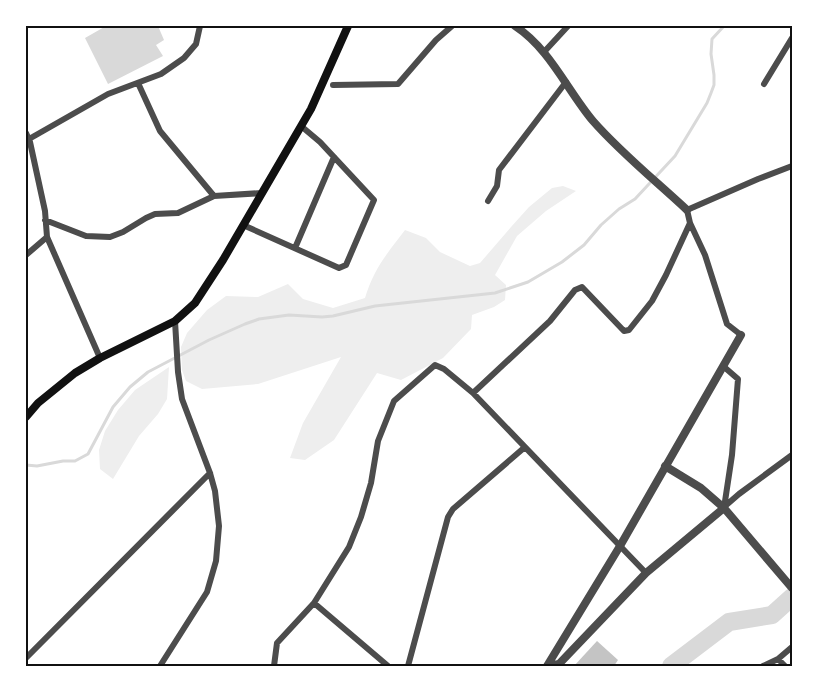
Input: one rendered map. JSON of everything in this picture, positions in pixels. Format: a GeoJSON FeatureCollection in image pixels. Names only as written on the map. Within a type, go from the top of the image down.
{"type":"FeatureCollection","features":[{"type":"Feature","properties":{"kind":"main road"},"geometry":{"type":"LineString","coordinates":[[26,417],[38,403],[75,373],[100,358],[176,321],[195,303],[311,109],[348,26]]}},
{"type":"Feature","properties":{"kind":"street"},"geometry":{"type":"LineString","coordinates":[[100,358],[47,237],[45,211],[27,136],[108,94],[161,74],[184,58],[196,44],[200,26]]}},
{"type":"Feature","properties":{"kind":"street"},"geometry":{"type":"LineString","coordinates":[[333,85],[398,84],[436,40],[452,26]]}},
{"type":"Feature","properties":{"kind":"street"},"geometry":{"type":"LineString","coordinates":[[515,26],[544,52],[593,121],[687,210],[690,223],[705,255],[727,324],[741,335],[620,546],[547,666]]}},
{"type":"Feature","properties":{"kind":"street"},"geometry":{"type":"LineString","coordinates":[[544,52],[568,26]]}},
{"type":"Feature","properties":{"kind":"street"},"geometry":{"type":"LineString","coordinates":[[764,84],[792,38]]}},
{"type":"Feature","properties":{"kind":"street"},"geometry":{"type":"LineString","coordinates":[[488,201],[497,186],[499,170],[566,82]]}},
{"type":"Feature","properties":{"kind":"street"},"geometry":{"type":"LineString","coordinates":[[138,83],[160,130],[214,196]]}},
{"type":"Feature","properties":{"kind":"street"},"geometry":{"type":"LineString","coordinates":[[243,225],[339,268],[346,265],[374,200],[320,142],[300,126]]}},
{"type":"Feature","properties":{"kind":"street"},"geometry":{"type":"LineString","coordinates":[[295,248],[334,157]]}},
{"type":"Feature","properties":{"kind":"street"},"geometry":{"type":"LineString","coordinates":[[687,210],[792,166]]}},
{"type":"Feature","properties":{"kind":"street"},"geometry":{"type":"LineString","coordinates":[[45,220],[87,236],[110,237],[155,214],[178,213],[214,196],[262,193]]}},
{"type":"Feature","properties":{"kind":"street"},"geometry":{"type":"LineString","coordinates":[[473,393],[549,321],[575,290],[582,287],[624,331],[629,330],[652,301],[690,223]]}},
{"type":"Feature","properties":{"kind":"street"},"geometry":{"type":"LineString","coordinates":[[26,255],[47,237]]}},
{"type":"Feature","properties":{"kind":"street"},"geometry":{"type":"LineString","coordinates":[[160,666],[207,592],[216,561],[219,525],[215,491],[210,473],[182,399],[178,372],[176,321]]}},
{"type":"Feature","properties":{"kind":"street"},"geometry":{"type":"LineString","coordinates":[[274,666],[277,643],[314,603],[349,547],[371,483],[378,441],[394,401],[435,365],[444,369],[473,393],[646,573]]}},
{"type":"Feature","properties":{"kind":"street"},"geometry":{"type":"LineString","coordinates":[[723,366],[738,379],[732,455],[724,508]]}},
{"type":"Feature","properties":{"kind":"street"},"geometry":{"type":"LineString","coordinates":[[408,666],[448,517],[453,509],[525,447]]}},
{"type":"Feature","properties":{"kind":"street"},"geometry":{"type":"LineString","coordinates":[[547,666],[559,664],[646,573],[738,494],[792,455]]}},
{"type":"Feature","properties":{"kind":"street"},"geometry":{"type":"LineString","coordinates":[[665,466],[701,488],[724,508],[790,585]]}},
{"type":"Feature","properties":{"kind":"street"},"geometry":{"type":"LineString","coordinates":[[26,658],[210,473]]}},
{"type":"Feature","properties":{"kind":"street"},"geometry":{"type":"LineString","coordinates":[[314,603],[388,666]]}},
{"type":"Feature","properties":{"kind":"street"},"geometry":{"type":"LineString","coordinates":[[763,666],[778,659],[792,647]]}},
{"type":"Feature","properties":{"kind":"street"},"geometry":{"type":"LineString","coordinates":[[778,659],[785,666]]}},
{"type":"Feature","properties":{"kind":"shaded area"},"geometry":{"type":"Polygon","coordinates":[[[106,26],[158,26],[164,40],[156,45],[163,56],[108,84],[85,38],[106,26]]]}},
{"type":"Feature","properties":{"kind":"shaded area"},"geometry":{"type":"Polygon","coordinates":[[[563,186],[576,191],[546,211],[517,236],[495,275],[506,285],[505,300],[494,307],[472,315],[471,329],[443,358],[401,380],[377,373],[334,440],[305,460],[290,458],[303,423],[341,357],[258,384],[202,389],[186,381],[182,370],[181,347],[187,333],[207,310],[226,296],[258,297],[288,284],[303,299],[333,308],[365,298],[377,270],[405,230],[426,238],[440,252],[470,266],[480,263],[529,207],[552,188],[563,186]]]}},
{"type":"Feature","properties":{"kind":"shaded area"},"geometry":{"type":"Polygon","coordinates":[[[169,367],[167,399],[158,414],[139,436],[113,479],[100,469],[99,450],[105,431],[118,410],[135,390],[169,367]]]}},
{"type":"Feature","properties":{"kind":"building"},"geometry":{"type":"Polygon","coordinates":[[[597,641],[618,660],[614,666],[574,666],[597,641]]]}},
{"type":"Feature","properties":{"kind":"waterway"},"geometry":{"type":"LineString","coordinates":[[26,465],[37,466],[75,461],[88,454],[113,407],[130,387],[148,372],[245,324],[259,319],[289,315],[333,316],[375,306],[495,293],[528,282],[562,262],[584,245],[619,209],[635,199],[675,156],[711,93],[714,85],[712,39],[724,26]]}},
{"type":"Feature","properties":{"kind":"waterway"},"geometry":{"type":"LineString","coordinates":[[671,666],[729,622],[772,615],[792,597]]}}]}
